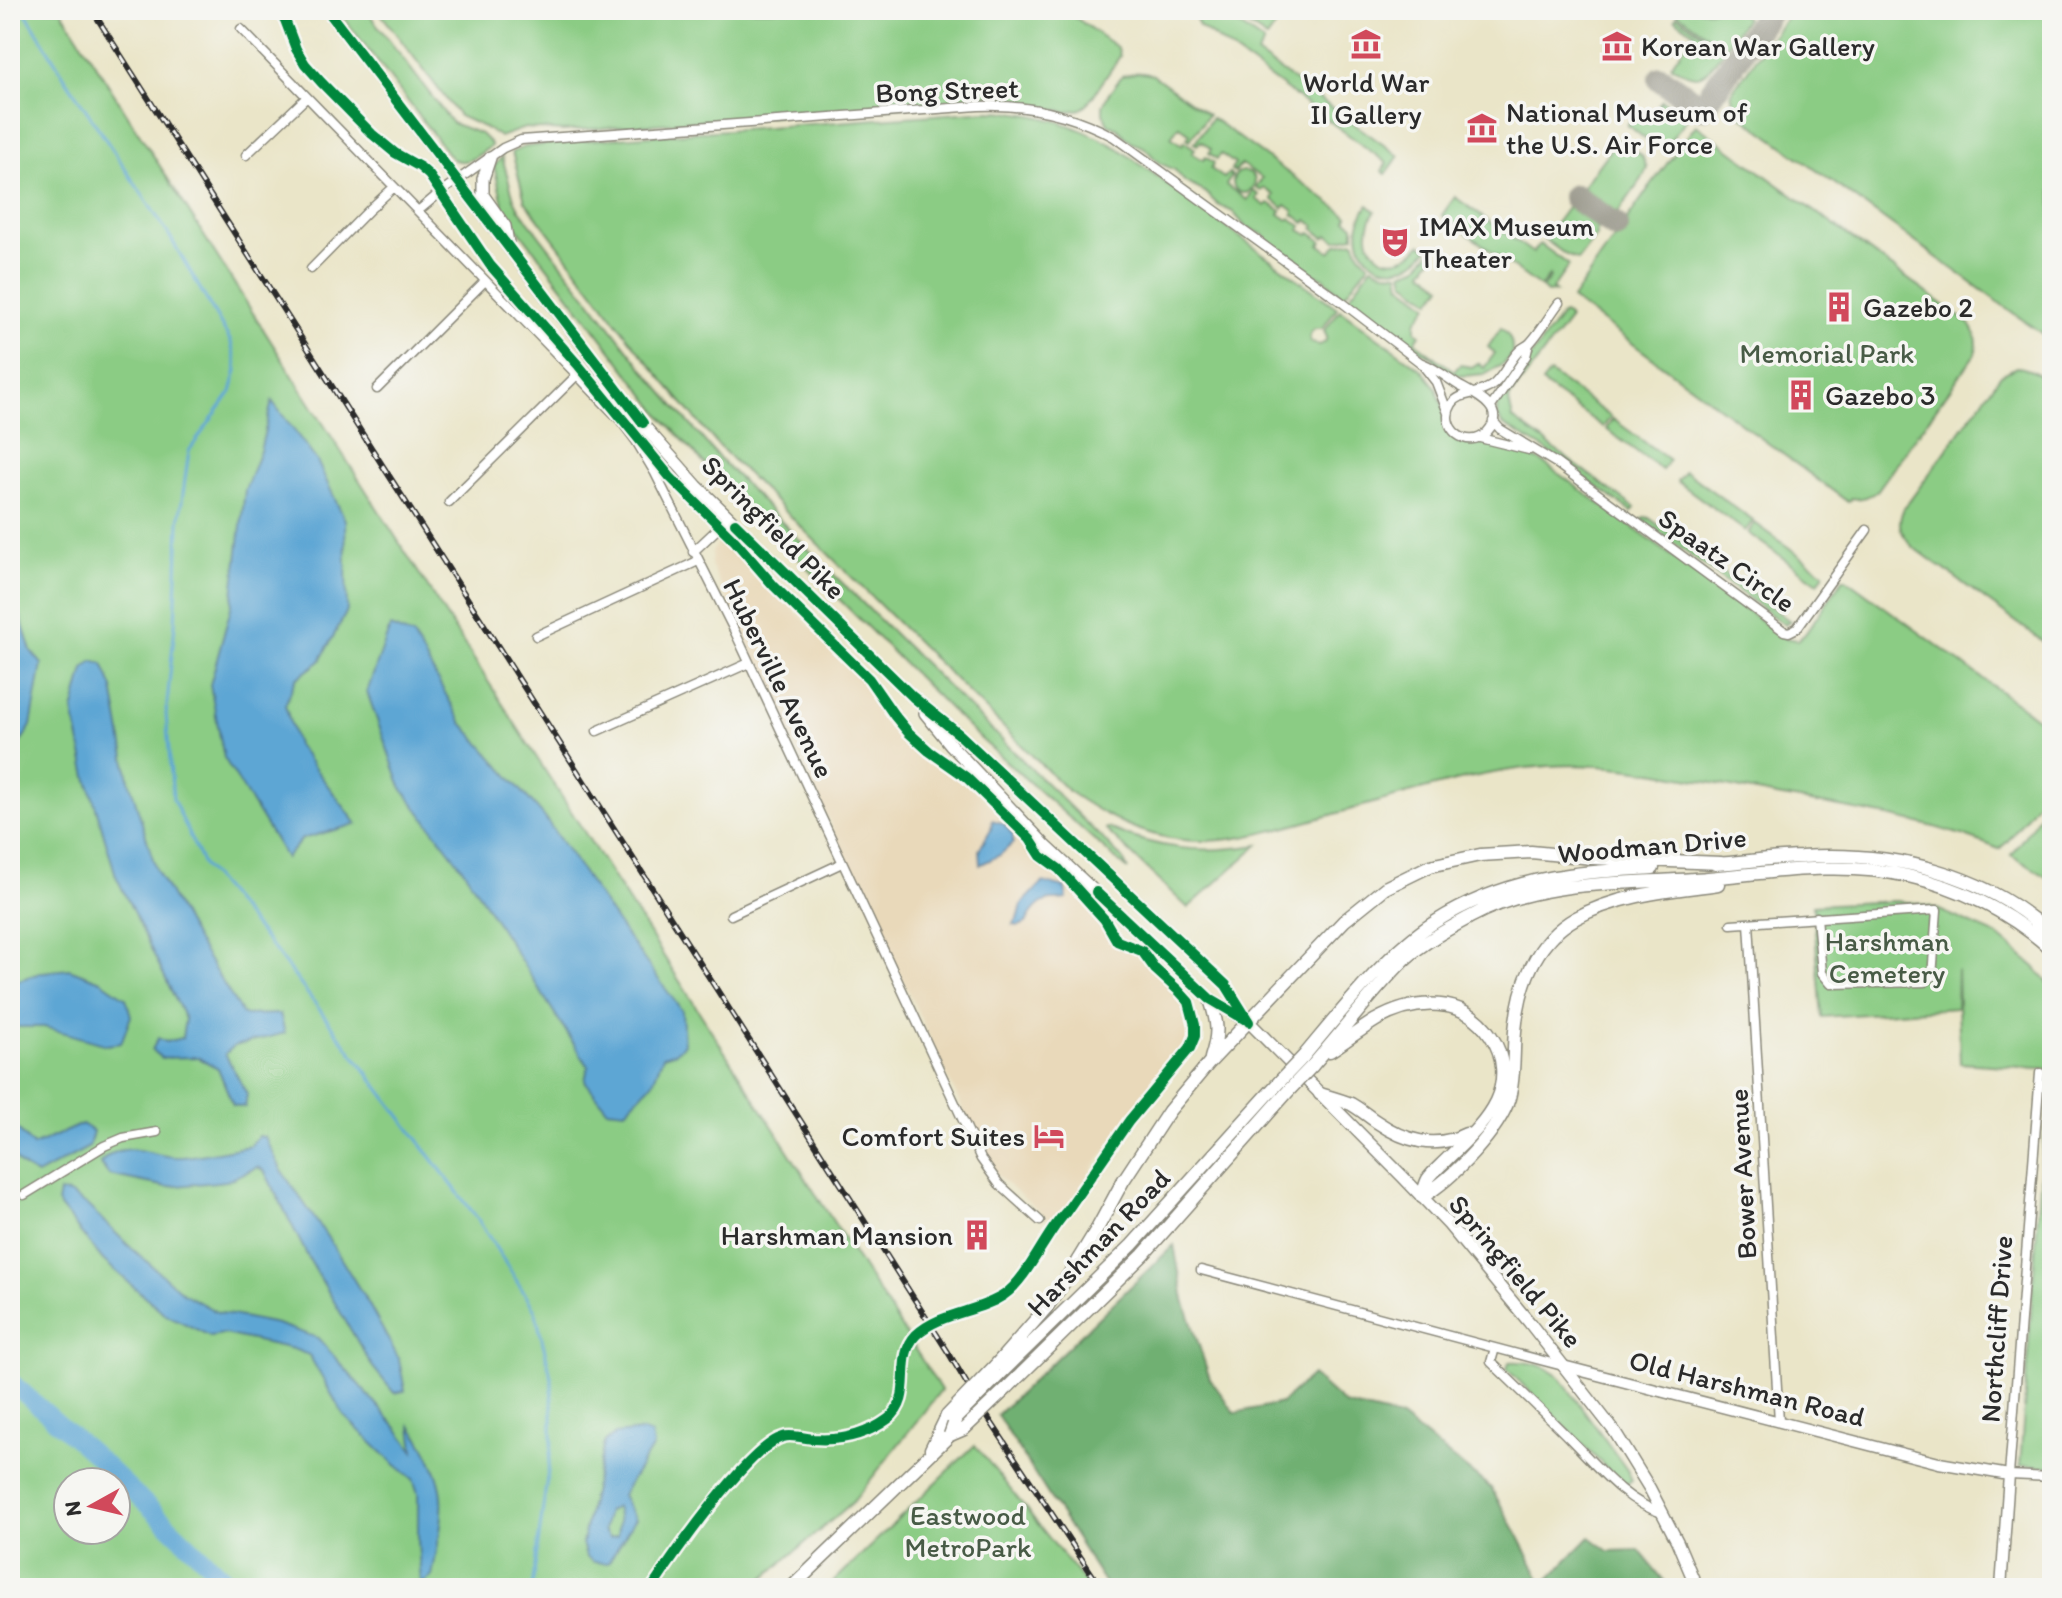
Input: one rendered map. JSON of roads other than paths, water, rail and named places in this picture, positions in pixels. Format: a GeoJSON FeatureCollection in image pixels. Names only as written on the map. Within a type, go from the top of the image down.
{"type":"FeatureCollection","features":[{"type":"Feature","properties":{"kind":"main road","name":"Springfield Pike"},"geometry":{"type":"LineString","coordinates":[[327,10],[671,458],[913,697],[960,735],[1226,985],[1249,1022],[1422,1197],[1464,1244],[1615,1432],[1645,1479],[1697,1588]]}},
{"type":"Feature","properties":{"kind":"main road"},"geometry":{"type":"LineString","coordinates":[[490,158],[483,179],[483,195],[505,226],[509,247]]}},
{"type":"Feature","properties":{"kind":"main road","name":"Springfield Pike"},"geometry":{"type":"LineString","coordinates":[[913,697],[951,745],[1045,845],[1210,999],[1249,1022]]}},
{"type":"Feature","properties":{"kind":"main road"},"geometry":{"type":"LineString","coordinates":[[925,1459],[947,1416],[996,1371],[1046,1308],[1169,1111],[1209,1063],[1344,921],[1385,888],[1430,866],[1480,855],[1531,852],[1721,863]]}},
{"type":"Feature","properties":{"kind":"main road","name":"Woodman Drive"},"geometry":{"type":"LineString","coordinates":[[1312,1060],[1372,977],[1434,923],[1470,902],[1518,885],[1555,877],[1803,856],[1900,860],[1949,874],[1985,890],[2032,917],[2052,935]]}},
{"type":"Feature","properties":{"kind":"main road"},"geometry":{"type":"LineString","coordinates":[[1422,1197],[1448,1178],[1497,1125],[1511,1088],[1515,1030],[1525,984],[1542,947],[1557,931],[1591,910],[1645,895],[1820,869]]}},
{"type":"Feature","properties":{"kind":"main road","name":"Woodman Drive"},"geometry":{"type":"LineString","coordinates":[[1312,1060],[1406,959],[1469,917],[1489,907],[1542,891],[1820,869],[1904,875],[1956,890],[1997,910],[2026,928],[2052,950]]}},
{"type":"Feature","properties":{"kind":"main road"},"geometry":{"type":"LineString","coordinates":[[1209,1063],[1218,1029],[1210,999]]}},
{"type":"Feature","properties":{"kind":"main road"},"geometry":{"type":"LineString","coordinates":[[1285,1085],[1312,1060],[1379,1018],[1397,1011],[1429,1003],[1443,1004],[1475,1017],[1495,1041],[1500,1054],[1502,1084],[1491,1111],[1429,1177],[1422,1197]]}},
{"type":"Feature","properties":{"kind":"main road","name":"Harshman Road"},"geometry":{"type":"LineString","coordinates":[[950,1435],[956,1418],[996,1371],[1132,1245],[1285,1085]]}},
{"type":"Feature","properties":{"kind":"main road","name":"Harshman Road"},"geometry":{"type":"LineString","coordinates":[[791,1588],[950,1435],[964,1429],[1143,1255],[1285,1085]]}},
{"type":"Feature","properties":{"kind":"main road"},"geometry":{"type":"LineString","coordinates":[[1320,1094],[1352,1105],[1400,1135],[1424,1143],[1451,1141],[1482,1123]]}},
{"type":"Feature","properties":{"kind":"street","name":"Huberville Avenue"},"geometry":{"type":"LineString","coordinates":[[241,29],[577,375],[636,441],[655,473],[749,663],[981,1159],[999,1184],[1040,1221]]}},
{"type":"Feature","properties":{"kind":"street"},"geometry":{"type":"LineString","coordinates":[[246,155],[307,97]]}},
{"type":"Feature","properties":{"kind":"street","name":"Bong Street"},"geometry":{"type":"LineString","coordinates":[[418,211],[512,143],[978,106],[1036,109],[1088,123],[1114,137],[1421,363]]}},
{"type":"Feature","properties":{"kind":"street"},"geometry":{"type":"LineString","coordinates":[[311,269],[394,187]]}},
{"type":"Feature","properties":{"kind":"street"},"geometry":{"type":"LineString","coordinates":[[377,389],[485,281]]}},
{"type":"Feature","properties":{"kind":"street"},"geometry":{"type":"LineString","coordinates":[[1448,413],[1461,396],[1475,395],[1497,382],[1559,303]]}},
{"type":"Feature","properties":{"kind":"street"},"geometry":{"type":"LineString","coordinates":[[1491,407],[1526,356],[1529,344]]}},
{"type":"Feature","properties":{"kind":"street"},"geometry":{"type":"LineString","coordinates":[[1421,363],[1481,397],[1491,407],[1493,421],[1480,438]]}},
{"type":"Feature","properties":{"kind":"street"},"geometry":{"type":"LineString","coordinates":[[1421,363],[1436,382],[1450,427],[1459,437],[1480,438],[1534,451]]}},
{"type":"Feature","properties":{"kind":"street"},"geometry":{"type":"LineString","coordinates":[[449,502],[577,375]]}},
{"type":"Feature","properties":{"kind":"street","name":"Spaatz Circle"},"geometry":{"type":"LineString","coordinates":[[1493,421],[1500,429],[1556,463],[1784,631],[1797,628],[1867,530]]}},
{"type":"Feature","properties":{"kind":"street"},"geometry":{"type":"LineString","coordinates":[[693,552],[729,518]]}},
{"type":"Feature","properties":{"kind":"street"},"geometry":{"type":"LineString","coordinates":[[536,636],[698,561]]}},
{"type":"Feature","properties":{"kind":"street"},"geometry":{"type":"LineString","coordinates":[[597,731],[749,663]]}},
{"type":"Feature","properties":{"kind":"street"},"geometry":{"type":"LineString","coordinates":[[731,915],[842,863]]}},
{"type":"Feature","properties":{"kind":"street"},"geometry":{"type":"LineString","coordinates":[[1731,924],[1817,917],[1937,910],[1932,977],[1925,982],[1831,984],[1822,973],[1817,917]]}},
{"type":"Feature","properties":{"kind":"street","name":"Bower Avenue"},"geometry":{"type":"LineString","coordinates":[[1749,923],[1779,1421]]}},
{"type":"Feature","properties":{"kind":"street","name":"Northcliff Drive"},"geometry":{"type":"LineString","coordinates":[[2001,1588],[2040,1073]]}},
{"type":"Feature","properties":{"kind":"street"},"geometry":{"type":"LineString","coordinates":[[24,1195],[104,1146],[123,1138],[157,1132]]}},
{"type":"Feature","properties":{"kind":"street","name":"Old Harshman Road"},"geometry":{"type":"LineString","coordinates":[[1201,1270],[1939,1463],[2009,1475],[2052,1477]]}},
{"type":"Feature","properties":{"kind":"street"},"geometry":{"type":"LineString","coordinates":[[1495,1348],[1491,1362],[1608,1478],[1633,1500],[1663,1514]]}},
{"type":"Feature","properties":{"kind":"water"},"geometry":{"type":"Polygon","coordinates":[[[272,401],[317,461],[345,520],[347,611],[320,661],[296,679],[285,705],[297,745],[357,824],[302,839],[286,858],[224,758],[210,685],[232,604],[245,490],[260,451],[272,401]]]}},
{"type":"Feature","properties":{"kind":"water"},"geometry":{"type":"Polygon","coordinates":[[[10,612],[19,612],[31,651],[42,664],[31,726],[10,759],[10,612]]]}},
{"type":"Feature","properties":{"kind":"water"},"geometry":{"type":"Polygon","coordinates":[[[390,627],[413,636],[462,723],[543,815],[682,1011],[684,1044],[676,1052],[663,1056],[653,1082],[625,1111],[607,1109],[585,1081],[588,1066],[461,866],[401,787],[367,692],[390,627]]]}},
{"type":"Feature","properties":{"kind":"water"},"geometry":{"type":"Polygon","coordinates":[[[93,661],[103,664],[113,688],[129,780],[156,869],[243,1015],[280,1014],[285,1033],[234,1046],[225,1054],[247,1094],[245,1107],[233,1105],[218,1068],[197,1057],[162,1058],[152,1050],[158,1038],[166,1042],[182,1038],[185,1019],[116,876],[87,777],[73,711],[84,669],[93,661]]]}},
{"type":"Feature","properties":{"kind":"water"},"geometry":{"type":"Polygon","coordinates":[[[992,820],[1004,824],[1013,835],[1013,843],[1000,855],[980,865],[979,850],[991,829],[992,820]]]}},
{"type":"Feature","properties":{"kind":"water"},"geometry":{"type":"Polygon","coordinates":[[[1043,882],[1065,888],[1067,899],[1044,902],[1033,911],[1026,923],[1013,925],[1022,904],[1043,882]]]}},
{"type":"Feature","properties":{"kind":"water"},"geometry":{"type":"Polygon","coordinates":[[[69,969],[101,981],[126,998],[131,1016],[121,1043],[107,1045],[44,1027],[10,1027],[10,983],[43,972],[69,969]]]}},
{"type":"Feature","properties":{"kind":"water"},"geometry":{"type":"Polygon","coordinates":[[[10,1121],[33,1146],[82,1124],[93,1131],[89,1147],[37,1175],[21,1165],[13,1154],[10,1121]]]}},
{"type":"Feature","properties":{"kind":"water"},"geometry":{"type":"Polygon","coordinates":[[[258,1136],[265,1137],[282,1171],[368,1303],[399,1359],[405,1391],[394,1393],[372,1366],[309,1259],[265,1172],[258,1167],[226,1181],[167,1187],[109,1175],[100,1163],[110,1155],[130,1149],[182,1157],[250,1146],[258,1136]]]}},
{"type":"Feature","properties":{"kind":"water"},"geometry":{"type":"Polygon","coordinates":[[[59,1192],[69,1194],[88,1206],[183,1293],[217,1312],[277,1324],[318,1338],[414,1451],[411,1426],[429,1456],[441,1489],[441,1521],[432,1577],[421,1584],[418,1493],[413,1479],[344,1416],[309,1355],[224,1334],[210,1336],[165,1314],[103,1260],[57,1203],[59,1192]]]}},
{"type":"Feature","properties":{"kind":"water"},"geometry":{"type":"Polygon","coordinates":[[[641,1431],[651,1434],[653,1446],[622,1495],[635,1519],[608,1563],[594,1562],[586,1557],[582,1543],[604,1443],[615,1434],[641,1431]],[[616,1507],[608,1511],[603,1530],[609,1538],[617,1536],[619,1521],[616,1507]]]}},
{"type":"Feature","properties":{"kind":"waterway"},"geometry":{"type":"LineString","coordinates":[[24,10],[169,235],[231,342],[237,370],[231,392],[189,451],[179,522],[175,624],[166,714],[173,799],[203,865],[276,952],[477,1218],[535,1310],[552,1380],[552,1441],[532,1588]]}},
{"type":"Feature","properties":{"kind":"waterway"},"geometry":{"type":"LineString","coordinates":[[10,1381],[103,1463],[234,1588]]}},
{"type":"Feature","properties":{"kind":"railway"},"geometry":{"type":"LineString","coordinates":[[92,10],[979,1404],[1101,1588]]}},
{"type":"Feature","properties":{"kind":"place","name":"World War II Gallery"},"geometry":{"type":"Point","coordinates":[1366,44]}},
{"type":"Feature","properties":{"kind":"place","name":"Korean War Gallery"},"geometry":{"type":"Point","coordinates":[1617,46]}},
{"type":"Feature","properties":{"kind":"place","name":"National Museum of the U.S. Air Force"},"geometry":{"type":"Point","coordinates":[1482,128]}},
{"type":"Feature","properties":{"kind":"place","name":"IMAX Museum Theater"},"geometry":{"type":"Point","coordinates":[1395,242]}},
{"type":"Feature","properties":{"kind":"place","name":"Gazebo 2"},"geometry":{"type":"Point","coordinates":[1839,307]}},
{"type":"Feature","properties":{"kind":"place","name":"Gazebo 3"},"geometry":{"type":"Point","coordinates":[1801,395]}},
{"type":"Feature","properties":{"kind":"place","name":"Comfort Suites"},"geometry":{"type":"Point","coordinates":[1049,1136]}},
{"type":"Feature","properties":{"kind":"place","name":"Harshman Mansion"},"geometry":{"type":"Point","coordinates":[977,1235]}},
{"type":"Feature","properties":{"kind":"park label","name":"Memorial Park"},"geometry":{"type":"Point","coordinates":[1827,353]}},
{"type":"Feature","properties":{"kind":"park label","name":"Harshman Cemetery"},"geometry":{"type":"Point","coordinates":[1887,957]}},
{"type":"Feature","properties":{"kind":"park label","name":"Eastwood MetroPark"},"geometry":{"type":"Point","coordinates":[968,1531]}}]}
